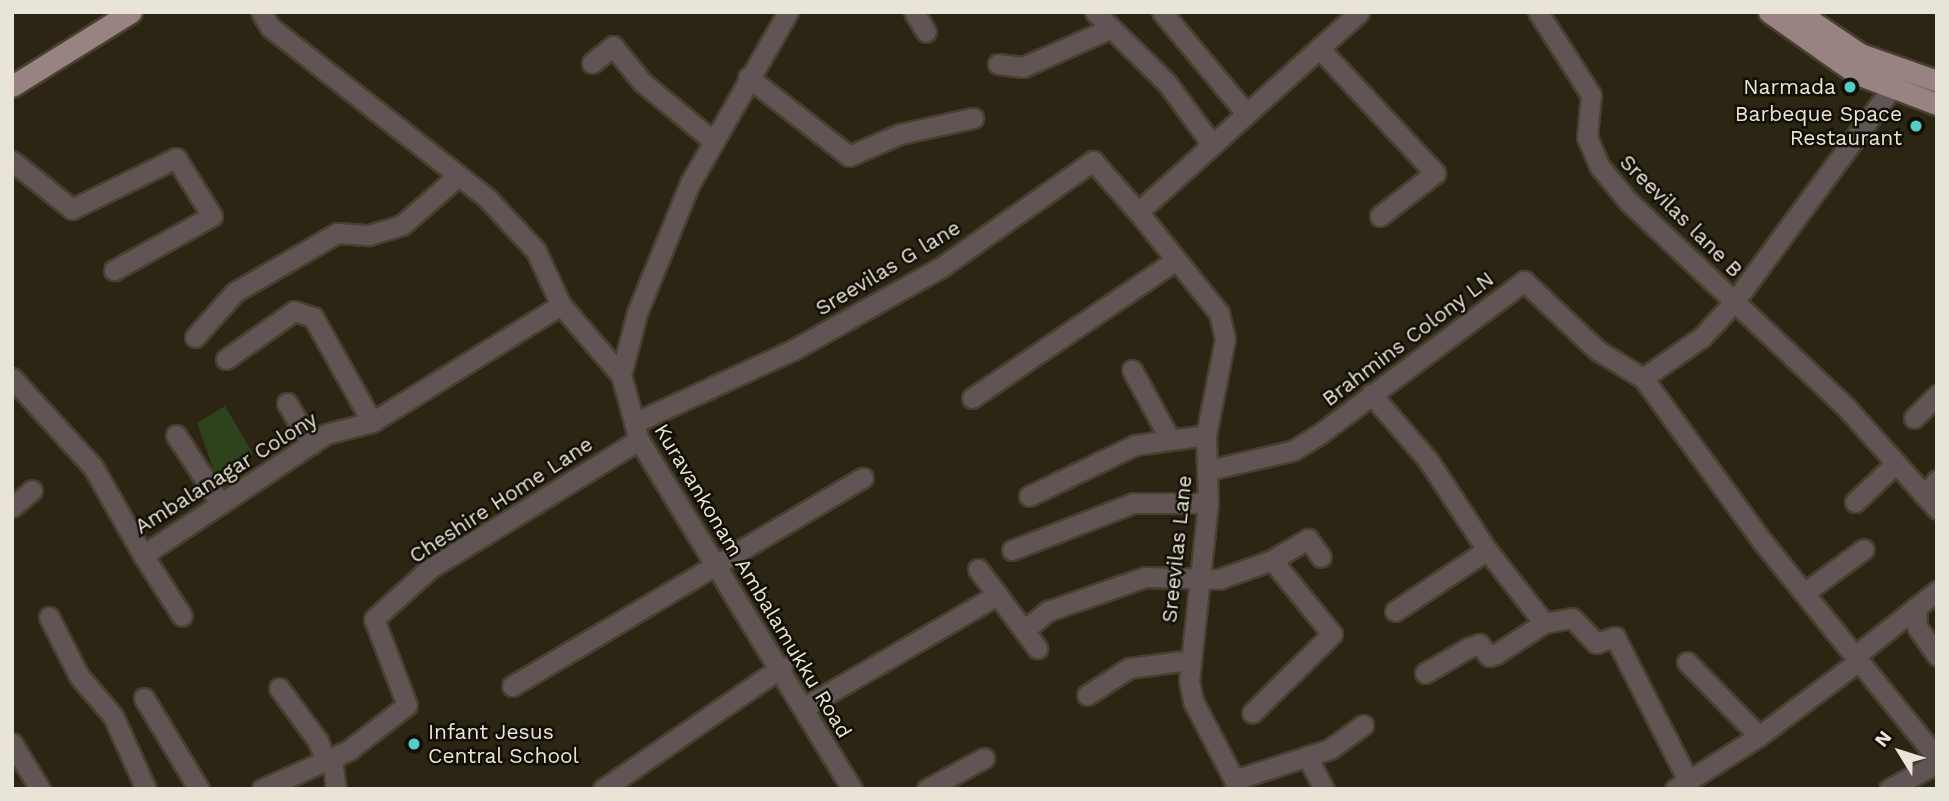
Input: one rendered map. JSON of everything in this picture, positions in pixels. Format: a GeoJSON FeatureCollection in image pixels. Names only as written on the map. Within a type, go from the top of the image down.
{"type":"FeatureCollection","features":[{"type":"Feature","properties":{"kind":"main road"},"geometry":{"type":"LineString","coordinates":[[12,86],[131,12]]}},
{"type":"Feature","properties":{"kind":"main road"},"geometry":{"type":"LineString","coordinates":[[1769,12],[1824,54],[1893,91],[1937,104]]}},
{"type":"Feature","properties":{"kind":"main road"},"geometry":{"type":"LineString","coordinates":[[1798,12],[1860,54],[1937,81]]}},
{"type":"Feature","properties":{"kind":"street"},"geometry":{"type":"LineString","coordinates":[[261,12],[270,27],[458,176],[536,251],[561,305],[621,375]]}},
{"type":"Feature","properties":{"kind":"street"},"geometry":{"type":"LineString","coordinates":[[621,375],[638,313],[712,139],[788,12]]}},
{"type":"Feature","properties":{"kind":"street"},"geometry":{"type":"LineString","coordinates":[[914,12],[926,32]]}},
{"type":"Feature","properties":{"kind":"street"},"geometry":{"type":"LineString","coordinates":[[1095,12],[1110,29],[1126,37],[1167,83],[1208,139],[1207,148]]}},
{"type":"Feature","properties":{"kind":"street"},"geometry":{"type":"LineString","coordinates":[[1162,12],[1246,113]]}},
{"type":"Feature","properties":{"kind":"street"},"geometry":{"type":"LineString","coordinates":[[1138,212],[1359,12]]}},
{"type":"Feature","properties":{"kind":"street","name":"Sreevilas lane B"},"geometry":{"type":"LineString","coordinates":[[1538,12],[1591,95],[1587,137],[1600,167],[1895,464],[1932,495]]}},
{"type":"Feature","properties":{"kind":"street"},"geometry":{"type":"LineString","coordinates":[[998,64],[1023,67],[1110,29]]}},
{"type":"Feature","properties":{"kind":"street"},"geometry":{"type":"LineString","coordinates":[[592,63],[613,46],[642,82],[712,139]]}},
{"type":"Feature","properties":{"kind":"street"},"geometry":{"type":"LineString","coordinates":[[1319,48],[1435,173],[1380,216]]}},
{"type":"Feature","properties":{"kind":"street"},"geometry":{"type":"LineString","coordinates":[[1903,71],[1893,91],[1734,302],[1702,337],[1643,378],[1804,593],[1937,758]]}},
{"type":"Feature","properties":{"kind":"street"},"geometry":{"type":"LineString","coordinates":[[748,77],[849,156],[900,134],[973,118]]}},
{"type":"Feature","properties":{"kind":"street"},"geometry":{"type":"LineString","coordinates":[[12,161],[72,209],[176,158],[212,216],[114,270]]}},
{"type":"Feature","properties":{"kind":"street","name":"Sreevilas G lane"},"geometry":{"type":"LineString","coordinates":[[636,432],[793,351],[940,268],[1093,161],[1138,212]]}},
{"type":"Feature","properties":{"kind":"street"},"geometry":{"type":"LineString","coordinates":[[195,337],[234,292],[337,233],[369,235],[402,225],[458,176]]}},
{"type":"Feature","properties":{"kind":"street","name":"Sreevilas Lane"},"geometry":{"type":"LineString","coordinates":[[1138,212],[1173,262],[1219,313],[1225,339],[1206,435],[1208,503],[1196,577],[1190,660],[1193,701],[1237,785]]}},
{"type":"Feature","properties":{"kind":"street"},"geometry":{"type":"LineString","coordinates":[[972,398],[1173,262]]}},
{"type":"Feature","properties":{"kind":"street","name":"Brahmins Colony LN"},"geometry":{"type":"LineString","coordinates":[[1209,470],[1293,450],[1524,281],[1597,350],[1643,378]]}},
{"type":"Feature","properties":{"kind":"street","name":"Ambalanagar Colony"},"geometry":{"type":"LineString","coordinates":[[12,378],[93,467],[143,555],[311,444],[372,422],[561,305]]}},
{"type":"Feature","properties":{"kind":"street"},"geometry":{"type":"LineString","coordinates":[[226,359],[294,311],[313,317],[372,422]]}},
{"type":"Feature","properties":{"kind":"street"},"geometry":{"type":"LineString","coordinates":[[1132,370],[1170,439]]}},
{"type":"Feature","properties":{"kind":"street","name":"Kuravankonam Ambalamukku Road"},"geometry":{"type":"LineString","coordinates":[[621,375],[636,432],[711,564],[782,667],[803,708],[852,789]]}},
{"type":"Feature","properties":{"kind":"street"},"geometry":{"type":"LineString","coordinates":[[1371,394],[1428,460],[1487,550],[1544,623]]}},
{"type":"Feature","properties":{"kind":"street"},"geometry":{"type":"LineString","coordinates":[[1914,418],[1937,395]]}},
{"type":"Feature","properties":{"kind":"street"},"geometry":{"type":"LineString","coordinates":[[287,403],[311,444]]}},
{"type":"Feature","properties":{"kind":"street","name":"Cheshire Home Lane"},"geometry":{"type":"LineString","coordinates":[[262,789],[328,759],[376,733],[407,705],[374,619],[429,569],[636,432]]}},
{"type":"Feature","properties":{"kind":"street"},"geometry":{"type":"LineString","coordinates":[[176,435],[221,504]]}},
{"type":"Feature","properties":{"kind":"street"},"geometry":{"type":"LineString","coordinates":[[1029,496],[1110,454],[1170,439],[1206,435]]}},
{"type":"Feature","properties":{"kind":"street"},"geometry":{"type":"LineString","coordinates":[[1856,502],[1895,464]]}},
{"type":"Feature","properties":{"kind":"street"},"geometry":{"type":"LineString","coordinates":[[512,685],[711,564],[863,478]]}},
{"type":"Feature","properties":{"kind":"street"},"geometry":{"type":"LineString","coordinates":[[12,508],[32,491]]}},
{"type":"Feature","properties":{"kind":"street"},"geometry":{"type":"LineString","coordinates":[[1012,550],[1133,503],[1208,503]]}},
{"type":"Feature","properties":{"kind":"street"},"geometry":{"type":"LineString","coordinates":[[1028,627],[1048,611],[1145,577],[1219,579],[1272,560],[1308,539],[1321,557]]}},
{"type":"Feature","properties":{"kind":"street"},"geometry":{"type":"LineString","coordinates":[[1804,593],[1864,549]]}},
{"type":"Feature","properties":{"kind":"street"},"geometry":{"type":"LineString","coordinates":[[1395,611],[1487,550]]}},
{"type":"Feature","properties":{"kind":"street"},"geometry":{"type":"LineString","coordinates":[[143,555],[182,616]]}},
{"type":"Feature","properties":{"kind":"street"},"geometry":{"type":"LineString","coordinates":[[1252,713],[1332,634],[1272,560]]}},
{"type":"Feature","properties":{"kind":"street"},"geometry":{"type":"LineString","coordinates":[[978,569],[1037,648]]}},
{"type":"Feature","properties":{"kind":"street"},"geometry":{"type":"LineString","coordinates":[[1425,673],[1479,644],[1489,656],[1544,623],[1572,618],[1596,643],[1615,637],[1681,784],[1759,736],[1857,659],[1937,591]]}},
{"type":"Feature","properties":{"kind":"street"},"geometry":{"type":"LineString","coordinates":[[803,708],[997,595]]}},
{"type":"Feature","properties":{"kind":"street"},"geometry":{"type":"LineString","coordinates":[[1916,607],[1917,627],[1937,656]]}},
{"type":"Feature","properties":{"kind":"street"},"geometry":{"type":"LineString","coordinates":[[49,617],[79,676],[113,716],[146,789]]}},
{"type":"Feature","properties":{"kind":"street"},"geometry":{"type":"LineString","coordinates":[[1087,695],[1129,668],[1190,660]]}},
{"type":"Feature","properties":{"kind":"street"},"geometry":{"type":"LineString","coordinates":[[1687,662],[1759,736]]}},
{"type":"Feature","properties":{"kind":"street"},"geometry":{"type":"LineString","coordinates":[[603,789],[782,667]]}},
{"type":"Feature","properties":{"kind":"street"},"geometry":{"type":"LineString","coordinates":[[279,688],[318,741],[328,759],[336,789]]}},
{"type":"Feature","properties":{"kind":"street"},"geometry":{"type":"LineString","coordinates":[[144,698],[199,789]]}},
{"type":"Feature","properties":{"kind":"street"},"geometry":{"type":"LineString","coordinates":[[1237,785],[1344,742],[1363,725]]}},
{"type":"Feature","properties":{"kind":"street"},"geometry":{"type":"LineString","coordinates":[[12,743],[40,789]]}},
{"type":"Feature","properties":{"kind":"street"},"geometry":{"type":"LineString","coordinates":[[1307,756],[1324,789]]}},
{"type":"Feature","properties":{"kind":"street"},"geometry":{"type":"LineString","coordinates":[[927,789],[984,758]]}},
{"type":"Feature","properties":{"kind":"street"},"geometry":{"type":"LineString","coordinates":[[1889,789],[1937,764]]}},
{"type":"Feature","properties":{"kind":"green space"},"geometry":{"type":"Polygon","coordinates":[[[225,406],[253,454],[215,473],[197,423],[225,406]]]}},
{"type":"Feature","properties":{"kind":"place","name":"Narmada"},"geometry":{"type":"Point","coordinates":[1850,87]}},
{"type":"Feature","properties":{"kind":"place","name":"Barbeque Space Restaurant"},"geometry":{"type":"Point","coordinates":[1916,126]}},
{"type":"Feature","properties":{"kind":"place","name":"Infant Jesus Central School"},"geometry":{"type":"Point","coordinates":[414,744]}}]}
